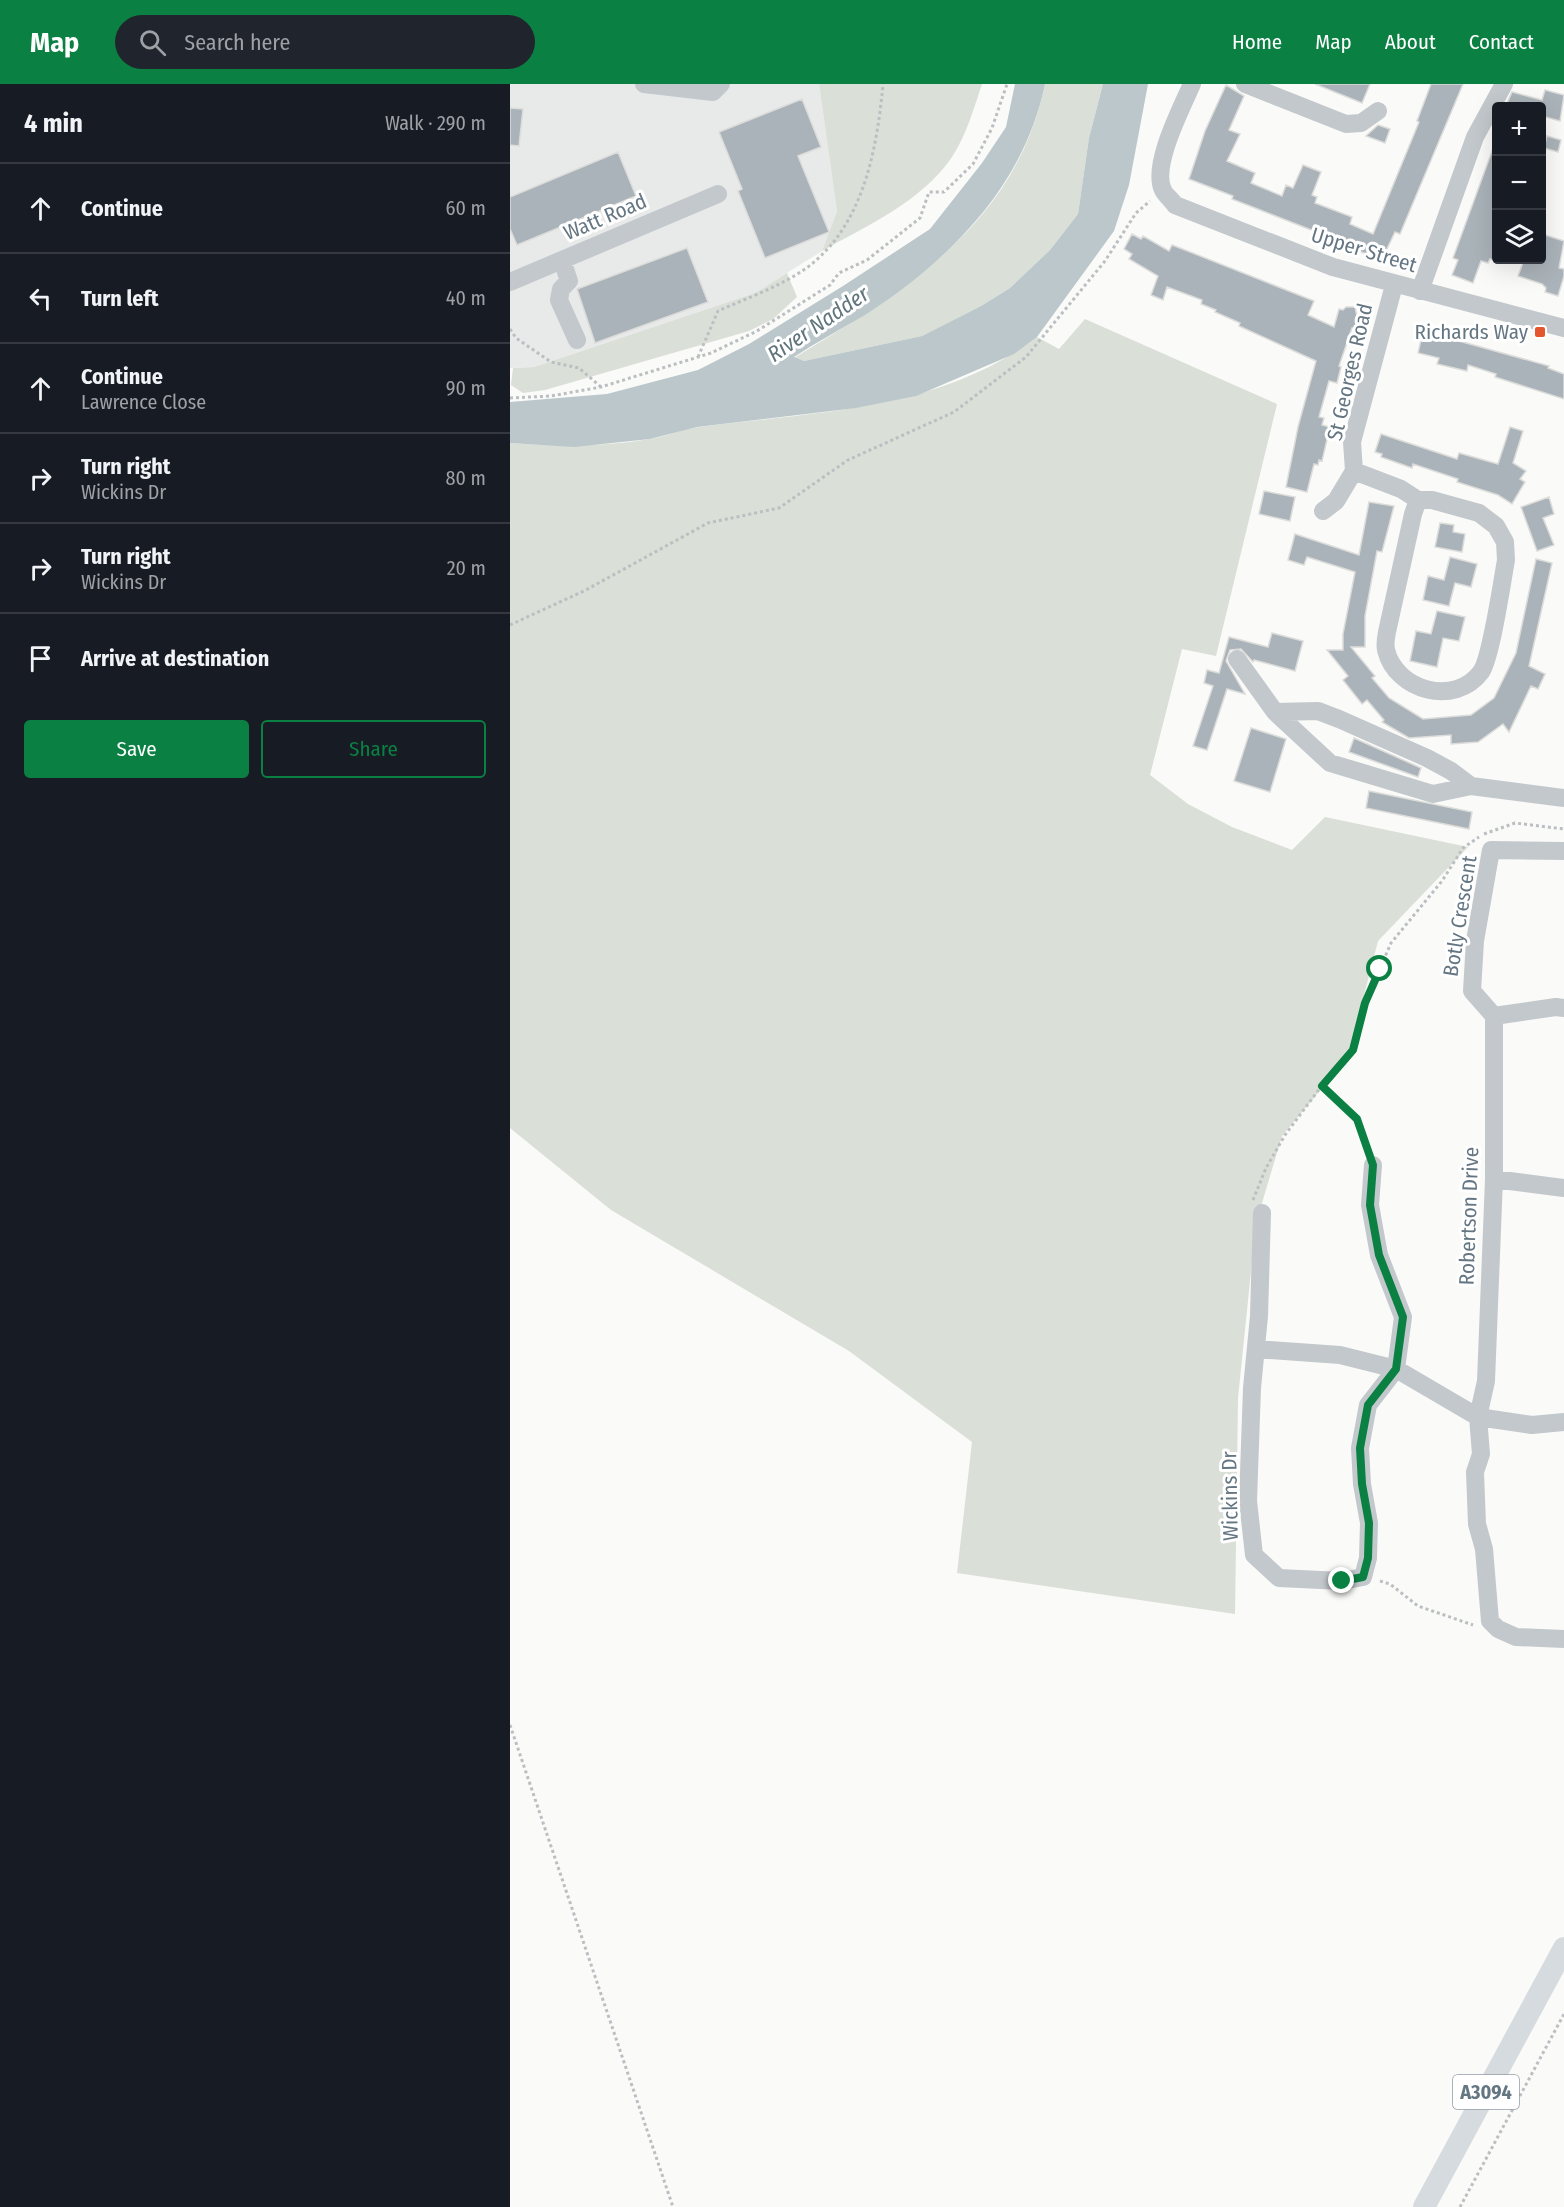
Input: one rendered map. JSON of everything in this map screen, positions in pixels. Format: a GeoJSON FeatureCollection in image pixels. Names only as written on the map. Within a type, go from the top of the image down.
{"type":"FeatureCollection","features":[{"type":"Feature","properties":{"kind":"main road","name":"A3094"},"geometry":{"type":"LineString","coordinates":[[1424,2207],[1564,1948]]}},
{"type":"Feature","properties":{"kind":"street"},"geometry":{"type":"LineString","coordinates":[[644,84],[713,92],[721,84]]}},
{"type":"Feature","properties":{"kind":"street"},"geometry":{"type":"LineString","coordinates":[[1162,190],[1160,174],[1167,143],[1192,84]]}},
{"type":"Feature","properties":{"kind":"street"},"geometry":{"type":"LineString","coordinates":[[1245,84],[1346,124],[1361,123],[1378,111]]}},
{"type":"Feature","properties":{"kind":"street"},"geometry":{"type":"LineString","coordinates":[[1420,291],[1475,137],[1504,84]]}},
{"type":"Feature","properties":{"kind":"street","name":"Upper Street"},"geometry":{"type":"LineString","coordinates":[[1162,190],[1175,204],[1334,267],[1394,285],[1564,328]]}},
{"type":"Feature","properties":{"kind":"street","name":"Watt Road"},"geometry":{"type":"LineString","coordinates":[[510,282],[718,194]]}},
{"type":"Feature","properties":{"kind":"street"},"geometry":{"type":"LineString","coordinates":[[562,260],[569,281],[561,289],[559,300],[577,340]]}},
{"type":"Feature","properties":{"kind":"street","name":"St Georges Road"},"geometry":{"type":"LineString","coordinates":[[1323,511],[1336,501],[1354,471],[1353,442],[1394,285]]}},
{"type":"Feature","properties":{"kind":"street","name":"St Georges Road"},"geometry":{"type":"LineString","coordinates":[[1354,471],[1401,489],[1418,500],[1432,500],[1479,513],[1496,526],[1505,542],[1506,560],[1485,665],[1470,681],[1446,692],[1431,691],[1404,680],[1386,650],[1387,632],[1418,500]]}},
{"type":"Feature","properties":{"kind":"street"},"geometry":{"type":"LineString","coordinates":[[1237,659],[1275,712],[1330,764],[1433,794],[1471,786],[1564,798]]}},
{"type":"Feature","properties":{"kind":"street"},"geometry":{"type":"LineString","coordinates":[[1275,712],[1318,711],[1375,738],[1427,758],[1451,771],[1471,786]]}},
{"type":"Feature","properties":{"kind":"street","name":"Botly Crescent"},"geometry":{"type":"LineString","coordinates":[[1494,1016],[1472,991],[1475,941],[1491,850],[1564,851]]}},
{"type":"Feature","properties":{"kind":"street"},"geometry":{"type":"LineString","coordinates":[[1494,1016],[1556,1006],[1564,1008]]}},
{"type":"Feature","properties":{"kind":"street","name":"Robertson Drive"},"geometry":{"type":"LineString","coordinates":[[1494,1016],[1494,1179],[1486,1381],[1478,1416],[1481,1454],[1475,1473],[1477,1524],[1484,1549],[1490,1621],[1498,1629]]}},
{"type":"Feature","properties":{"kind":"street"},"geometry":{"type":"LineString","coordinates":[[1363,1577],[1368,1558],[1369,1523],[1362,1484],[1360,1448],[1368,1405],[1396,1369],[1403,1317],[1379,1255],[1370,1205],[1373,1165]]}},
{"type":"Feature","properties":{"kind":"street"},"geometry":{"type":"LineString","coordinates":[[1494,1179],[1564,1188]]}},
{"type":"Feature","properties":{"kind":"street","name":"Wickins Dr"},"geometry":{"type":"LineString","coordinates":[[1262,1213],[1248,1501],[1254,1555],[1278,1578],[1342,1581],[1363,1577]]}},
{"type":"Feature","properties":{"kind":"street"},"geometry":{"type":"LineString","coordinates":[[1256,1349],[1340,1355],[1396,1369],[1478,1416],[1532,1425],[1564,1422]]}},
{"type":"Feature","properties":{"kind":"street"},"geometry":{"type":"LineString","coordinates":[[1498,1629],[1516,1637],[1564,1639]]}},
{"type":"Feature","properties":{"kind":"path"},"geometry":{"type":"LineString","coordinates":[[698,357],[718,311],[805,269],[830,247],[854,212],[869,168],[883,84]]}},
{"type":"Feature","properties":{"kind":"path"},"geometry":{"type":"LineString","coordinates":[[510,398],[551,396],[601,387],[698,357],[757,331],[830,285],[838,273],[867,260],[920,218],[929,192],[944,192],[973,164],[992,128],[1007,84]]}},
{"type":"Feature","properties":{"kind":"path"},"geometry":{"type":"LineString","coordinates":[[510,625],[584,591],[708,523],[780,508],[848,460],[954,412],[1026,357],[1105,261],[1136,213],[1162,190]]}},
{"type":"Feature","properties":{"kind":"path"},"geometry":{"type":"LineString","coordinates":[[510,329],[516,338],[551,362],[579,368],[601,387]]}},
{"type":"Feature","properties":{"kind":"path"},"geometry":{"type":"LineString","coordinates":[[1262,1213],[1251,1204],[1266,1168],[1285,1135],[1353,1050],[1365,1003],[1391,943],[1442,881],[1463,848],[1491,829],[1515,823],[1564,829]]}},
{"type":"Feature","properties":{"kind":"path"},"geometry":{"type":"LineString","coordinates":[[1322,1086],[1357,1119],[1373,1165]]}},
{"type":"Feature","properties":{"kind":"path"},"geometry":{"type":"LineString","coordinates":[[1363,1577],[1390,1584],[1418,1606],[1465,1623],[1498,1629]]}},
{"type":"Feature","properties":{"kind":"path"},"geometry":{"type":"LineString","coordinates":[[510,1725],[673,2207]]}},
{"type":"Feature","properties":{"kind":"path"},"geometry":{"type":"LineString","coordinates":[[1460,2207],[1564,2014]]}},
{"type":"Feature","properties":{"kind":"shaded area"},"geometry":{"type":"Polygon","coordinates":[[[510,84],[819,84],[837,211],[822,251],[755,293],[534,367],[510,368],[510,84]]]}},
{"type":"Feature","properties":{"kind":"shaded area"},"geometry":{"type":"Polygon","coordinates":[[[819,84],[982,84],[961,140],[952,157],[939,173],[925,187],[893,211],[822,251],[837,211],[819,84]]]}},
{"type":"Feature","properties":{"kind":"shaded area"},"geometry":{"type":"Polygon","coordinates":[[[1045,84],[1103,84],[1089,138],[1078,214],[1050,250],[1010,288],[981,306],[922,336],[804,361],[794,358],[877,306],[915,278],[951,248],[983,214],[1009,176],[1031,133],[1045,84]]]}},
{"type":"Feature","properties":{"kind":"shaded area"},"geometry":{"type":"Polygon","coordinates":[[[787,273],[797,297],[773,319],[749,331],[545,390],[523,393],[511,385],[513,368],[534,367],[755,293],[787,273]]]}},
{"type":"Feature","properties":{"kind":"shaded area"},"geometry":{"type":"Polygon","coordinates":[[[1085,319],[1277,404],[1216,656],[1182,649],[1150,775],[1188,804],[1232,827],[1292,850],[1325,817],[1468,847],[1378,941],[1348,1057],[1282,1136],[1256,1223],[1238,1398],[1235,1614],[957,1573],[972,1442],[849,1351],[611,1210],[510,1128],[510,443],[580,445],[632,442],[693,428],[875,404],[918,394],[959,380],[999,361],[1037,337],[1059,349],[1085,319]]]}},
{"type":"Feature","properties":{"kind":"water","name":"River Nadder"},"geometry":{"type":"Polygon","coordinates":[[[1015,84],[1045,84],[1035,121],[1020,155],[1001,187],[979,217],[954,245],[896,293],[865,315],[794,357],[804,361],[922,336],[981,306],[1010,288],[1050,250],[1078,214],[1089,138],[1103,84],[1148,84],[1129,185],[1114,231],[1037,337],[1014,354],[916,396],[856,408],[697,427],[650,439],[574,447],[510,443],[510,402],[607,394],[698,370],[749,344],[930,229],[982,163],[1006,127],[1015,84]]]}},
{"type":"Feature","properties":{"kind":"building"},"geometry":{"type":"Polygon","coordinates":[[[1315,84],[1370,84],[1362,103],[1315,84]]]}},
{"type":"Feature","properties":{"kind":"building"},"geometry":{"type":"Polygon","coordinates":[[[1431,84],[1463,84],[1400,234],[1395,232],[1385,253],[1382,252],[1378,259],[1359,251],[1360,249],[1232,199],[1233,196],[1189,179],[1205,131],[1226,85],[1244,96],[1229,130],[1240,134],[1227,161],[1255,173],[1251,183],[1282,196],[1286,185],[1293,188],[1303,165],[1321,172],[1312,195],[1317,197],[1315,203],[1352,217],[1350,224],[1373,234],[1419,122],[1417,121],[1431,84]]]}},
{"type":"Feature","properties":{"kind":"building"},"geometry":{"type":"Polygon","coordinates":[[[1545,90],[1564,95],[1560,121],[1546,117],[1546,102],[1508,102],[1512,92],[1542,100],[1545,90]]]}},
{"type":"Feature","properties":{"kind":"building"},"geometry":{"type":"Polygon","coordinates":[[[802,99],[821,147],[798,156],[829,232],[765,258],[738,191],[742,189],[719,132],[802,99]]]}},
{"type":"Feature","properties":{"kind":"building"},"geometry":{"type":"Polygon","coordinates":[[[510,108],[523,109],[519,146],[510,145],[510,108]]]}},
{"type":"Feature","properties":{"kind":"building"},"geometry":{"type":"Polygon","coordinates":[[[1378,125],[1390,129],[1385,143],[1366,136],[1378,125]]]}},
{"type":"Feature","properties":{"kind":"building"},"geometry":{"type":"Polygon","coordinates":[[[1547,136],[1561,140],[1558,152],[1546,149],[1547,136]]]}},
{"type":"Feature","properties":{"kind":"building"},"geometry":{"type":"Polygon","coordinates":[[[1492,151],[1492,260],[1488,263],[1481,261],[1473,283],[1452,275],[1458,260],[1453,258],[1492,151]]]}},
{"type":"Feature","properties":{"kind":"building"},"geometry":{"type":"Polygon","coordinates":[[[618,152],[636,196],[517,245],[510,229],[510,197],[618,152]]]}},
{"type":"Feature","properties":{"kind":"building"},"geometry":{"type":"Polygon","coordinates":[[[1132,234],[1141,239],[1143,236],[1169,251],[1172,245],[1314,301],[1308,315],[1334,327],[1339,309],[1355,307],[1357,316],[1363,318],[1359,330],[1352,328],[1339,366],[1341,367],[1337,383],[1329,381],[1319,417],[1324,418],[1322,425],[1330,427],[1322,461],[1319,460],[1318,465],[1314,464],[1307,492],[1286,487],[1298,427],[1316,361],[1239,326],[1240,323],[1201,304],[1202,300],[1167,287],[1163,300],[1151,295],[1158,276],[1129,259],[1132,254],[1124,249],[1132,234]]]}},
{"type":"Feature","properties":{"kind":"building"},"geometry":{"type":"Polygon","coordinates":[[[1546,235],[1564,241],[1559,268],[1564,269],[1564,276],[1558,296],[1545,292],[1546,288],[1542,284],[1518,276],[1522,264],[1546,264],[1546,235]]]}},
{"type":"Feature","properties":{"kind":"building"},"geometry":{"type":"Polygon","coordinates":[[[687,248],[708,302],[595,343],[577,289],[687,248]]]}},
{"type":"Feature","properties":{"kind":"building"},"geometry":{"type":"Polygon","coordinates":[[[1423,331],[1549,366],[1548,368],[1564,374],[1564,399],[1495,377],[1496,374],[1468,365],[1467,371],[1437,364],[1439,358],[1418,353],[1423,331]]]}},
{"type":"Feature","properties":{"kind":"building"},"geometry":{"type":"Polygon","coordinates":[[[1510,427],[1523,431],[1513,463],[1526,471],[1520,479],[1525,482],[1512,504],[1498,495],[1457,482],[1458,479],[1413,464],[1412,468],[1381,457],[1382,454],[1375,452],[1381,434],[1457,459],[1459,453],[1498,464],[1510,427]]]}},
{"type":"Feature","properties":{"kind":"building"},"geometry":{"type":"Polygon","coordinates":[[[1264,491],[1295,497],[1290,521],[1259,514],[1264,491]]]}},
{"type":"Feature","properties":{"kind":"building"},"geometry":{"type":"Polygon","coordinates":[[[1549,497],[1554,514],[1543,518],[1554,545],[1537,551],[1521,507],[1549,497]]]}},
{"type":"Feature","properties":{"kind":"building"},"geometry":{"type":"Polygon","coordinates":[[[1369,502],[1394,506],[1382,552],[1377,551],[1365,616],[1365,647],[1351,647],[1375,676],[1372,678],[1389,698],[1423,719],[1471,715],[1494,698],[1516,653],[1536,559],[1552,563],[1529,666],[1545,674],[1538,689],[1531,686],[1509,732],[1503,724],[1478,742],[1451,744],[1451,735],[1409,738],[1382,722],[1384,720],[1367,700],[1362,704],[1343,680],[1348,676],[1327,650],[1343,650],[1343,634],[1355,572],[1307,557],[1304,565],[1288,560],[1295,534],[1359,555],[1369,502]]]}},
{"type":"Feature","properties":{"kind":"building"},"geometry":{"type":"Polygon","coordinates":[[[1440,523],[1454,525],[1453,532],[1465,534],[1462,552],[1435,547],[1440,523]]]}},
{"type":"Feature","properties":{"kind":"building"},"geometry":{"type":"Polygon","coordinates":[[[1450,557],[1477,564],[1471,587],[1455,583],[1449,606],[1423,600],[1428,576],[1444,580],[1450,557]]]}},
{"type":"Feature","properties":{"kind":"building"},"geometry":{"type":"Polygon","coordinates":[[[1437,611],[1465,617],[1459,641],[1443,638],[1437,667],[1410,661],[1416,631],[1431,634],[1437,611]]]}},
{"type":"Feature","properties":{"kind":"building"},"geometry":{"type":"Polygon","coordinates":[[[1272,633],[1303,641],[1295,671],[1254,660],[1253,662],[1241,649],[1230,650],[1226,661],[1245,694],[1227,689],[1207,750],[1193,746],[1213,686],[1204,683],[1207,670],[1219,673],[1229,637],[1268,647],[1272,633]]]}},
{"type":"Feature","properties":{"kind":"building"},"geometry":{"type":"Polygon","coordinates":[[[1251,728],[1286,739],[1270,792],[1234,781],[1251,728]]]}},
{"type":"Feature","properties":{"kind":"building"},"geometry":{"type":"Polygon","coordinates":[[[1354,738],[1421,768],[1418,777],[1349,752],[1354,738]]]}},
{"type":"Feature","properties":{"kind":"building"},"geometry":{"type":"Polygon","coordinates":[[[1369,791],[1472,812],[1469,829],[1366,808],[1369,791]]]}},
{"type":"Feature","properties":{"kind":"place","name":"Richards Way"},"geometry":{"type":"Point","coordinates":[1540,332]}},
{"type":"Feature","properties":{"kind":"route"},"geometry":{"type":"LineString","coordinates":[[1342,1581],[1363,1577],[1368,1558],[1369,1523],[1362,1484],[1360,1448],[1368,1405],[1396,1369],[1403,1317],[1379,1255],[1370,1205],[1373,1165],[1357,1119],[1322,1086],[1353,1050],[1365,1003],[1380,969]]}}]}
